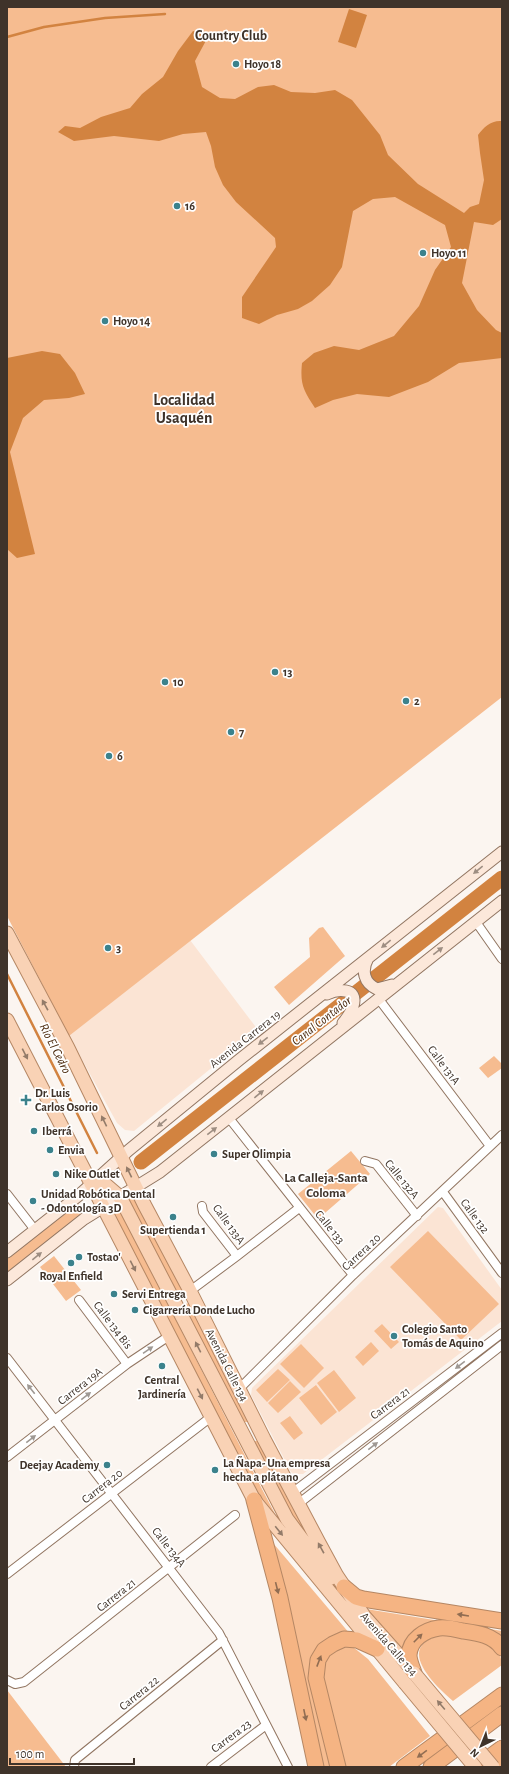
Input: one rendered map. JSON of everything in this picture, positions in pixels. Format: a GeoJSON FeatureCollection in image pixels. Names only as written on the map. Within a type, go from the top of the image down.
{"type":"FeatureCollection","features":[{"type":"Feature","properties":{"kind":"highway"},"geometry":{"type":"LineString","coordinates":[[254,1500],[280,1598],[316,1767]]}},
{"type":"Feature","properties":{"kind":"highway"},"geometry":{"type":"LineString","coordinates":[[344,1587],[356,1596],[363,1599],[502,1621]]}},
{"type":"Feature","properties":{"kind":"highway"},"geometry":{"type":"LineString","coordinates":[[410,1678],[409,1654],[411,1646],[416,1638],[428,1630],[445,1628],[481,1634],[491,1638],[502,1648]]}},
{"type":"Feature","properties":{"kind":"highway"},"geometry":{"type":"LineString","coordinates":[[338,1767],[316,1678],[318,1660],[324,1650],[344,1639],[357,1640],[377,1648]]}},
{"type":"Feature","properties":{"kind":"highway"},"geometry":{"type":"LineString","coordinates":[[476,1714],[492,1698],[502,1685]]}},
{"type":"Feature","properties":{"kind":"highway"},"geometry":{"type":"LineString","coordinates":[[404,1767],[502,1695]]}},
{"type":"Feature","properties":{"kind":"highway"},"geometry":{"type":"LineString","coordinates":[[431,1767],[502,1714]]}},
{"type":"Feature","properties":{"kind":"highway"},"geometry":{"type":"LineString","coordinates":[[475,1767],[502,1748]]}},
{"type":"Feature","properties":{"kind":"highway"},"geometry":{"type":"LineString","coordinates":[[494,1767],[502,1762]]}},
{"type":"Feature","properties":{"kind":"main road","name":"Avenida Carrera 19"},"geometry":{"type":"LineString","coordinates":[[7,1252],[91,1184],[121,1156],[502,852]]}},
{"type":"Feature","properties":{"kind":"main road"},"geometry":{"type":"LineString","coordinates":[[7,1280],[81,1221],[160,1172],[336,1033],[378,994],[408,976],[502,901]]}},
{"type":"Feature","properties":{"kind":"main road","name":"Avenida Calle 134"},"geometry":{"type":"LineString","coordinates":[[7,933],[68,1048],[136,1188],[264,1438],[344,1587],[475,1767]]}},
{"type":"Feature","properties":{"kind":"main road"},"geometry":{"type":"LineString","coordinates":[[368,958],[364,969],[366,979],[378,994]]}},
{"type":"Feature","properties":{"kind":"main road"},"geometry":{"type":"LineString","coordinates":[[309,1005],[337,990],[346,990],[349,992],[354,999],[353,1007],[336,1033]]}},
{"type":"Feature","properties":{"kind":"main road","name":"Avenida Calle 134"},"geometry":{"type":"LineString","coordinates":[[7,1020],[254,1500],[377,1648],[410,1678],[494,1767]]}},
{"type":"Feature","properties":{"kind":"main road"},"geometry":{"type":"LineString","coordinates":[[91,1184],[106,1185],[120,1197],[287,1519],[323,1569],[364,1616]]}},
{"type":"Feature","properties":{"kind":"main road"},"geometry":{"type":"LineString","coordinates":[[177,1307],[190,1291]]}},
{"type":"Feature","properties":{"kind":"main road"},"geometry":{"type":"LineString","coordinates":[[233,1415],[264,1438]]}},
{"type":"Feature","properties":{"kind":"street"},"geometry":{"type":"LineString","coordinates":[[476,922],[502,959]]}},
{"type":"Feature","properties":{"kind":"street","name":"Calle 131A"},"geometry":{"type":"LineString","coordinates":[[378,994],[490,1146]]}},
{"type":"Feature","properties":{"kind":"street","name":"Calle 133"},"geometry":{"type":"LineString","coordinates":[[229,1118],[353,1275]]}},
{"type":"Feature","properties":{"kind":"street","name":"Carrera 20"},"geometry":{"type":"LineString","coordinates":[[239,1388],[353,1275],[502,1135]]}},
{"type":"Feature","properties":{"kind":"street","name":"Calle 132A"},"geometry":{"type":"LineString","coordinates":[[365,1160],[376,1164],[417,1216]]}},
{"type":"Feature","properties":{"kind":"street","name":"Calle 132"},"geometry":{"type":"LineString","coordinates":[[443,1192],[502,1273]]}},
{"type":"Feature","properties":{"kind":"street"},"geometry":{"type":"LineString","coordinates":[[7,1194],[35,1230]]}},
{"type":"Feature","properties":{"kind":"street","name":"Calle 133A"},"geometry":{"type":"LineString","coordinates":[[202,1206],[203,1212],[237,1256]]}},
{"type":"Feature","properties":{"kind":"street"},"geometry":{"type":"LineString","coordinates":[[190,1291],[299,1208]]}},
{"type":"Feature","properties":{"kind":"street","name":"Calle 134 Bis"},"geometry":{"type":"LineString","coordinates":[[79,1300],[128,1364]]}},
{"type":"Feature","properties":{"kind":"street","name":"Carrera 21"},"geometry":{"type":"LineString","coordinates":[[295,1498],[502,1333]]}},
{"type":"Feature","properties":{"kind":"street","name":"Carrera 19A"},"geometry":{"type":"LineString","coordinates":[[7,1458],[128,1364],[169,1336]]}},
{"type":"Feature","properties":{"kind":"street","name":"Carrera 21"},"geometry":{"type":"LineString","coordinates":[[295,1498],[502,1345]]}},
{"type":"Feature","properties":{"kind":"street","name":"Calle 134A"},"geometry":{"type":"LineString","coordinates":[[7,1358],[169,1567],[223,1640],[288,1767]]}},
{"type":"Feature","properties":{"kind":"street","name":"Carrera 20"},"geometry":{"type":"LineString","coordinates":[[7,1574],[211,1417]]}},
{"type":"Feature","properties":{"kind":"street","name":"Carrera 21"},"geometry":{"type":"LineString","coordinates":[[8,1680],[15,1684],[24,1682],[235,1515]]}},
{"type":"Feature","properties":{"kind":"street","name":"Carrera 22"},"geometry":{"type":"LineString","coordinates":[[74,1766],[75,1760],[223,1640]]}},
{"type":"Feature","properties":{"kind":"street","name":"Carrera 23"},"geometry":{"type":"LineString","coordinates":[[211,1767],[266,1725]]}},
{"type":"Feature","properties":{"kind":"shaded area","name":"Country Club"},"geometry":{"type":"Polygon","coordinates":[[[7,7],[502,7],[502,697],[69,1036],[7,916],[7,7]]]}},
{"type":"Feature","properties":{"kind":"shaded area"},"geometry":{"type":"Polygon","coordinates":[[[349,9],[367,15],[356,48],[338,42],[349,9]]]}},
{"type":"Feature","properties":{"kind":"shaded area"},"geometry":{"type":"Polygon","coordinates":[[[193,31],[209,35],[195,61],[202,87],[220,98],[235,99],[258,87],[274,85],[291,92],[315,93],[335,90],[352,100],[380,135],[388,155],[418,184],[464,213],[470,207],[479,204],[484,180],[478,135],[488,125],[494,122],[502,121],[502,219],[493,225],[474,222],[462,283],[477,310],[496,330],[502,333],[502,358],[459,363],[428,382],[389,397],[357,394],[333,400],[315,408],[303,387],[302,363],[314,353],[334,346],[359,350],[394,336],[419,306],[435,270],[451,247],[445,225],[395,197],[373,199],[353,211],[342,267],[330,285],[312,301],[298,309],[277,315],[259,324],[242,318],[242,297],[276,247],[275,238],[236,202],[223,185],[215,167],[211,146],[206,132],[183,134],[159,141],[114,136],[74,141],[58,132],[65,126],[80,128],[101,117],[130,108],[142,94],[163,77],[178,51],[193,31]]]}},
{"type":"Feature","properties":{"kind":"shaded area"},"geometry":{"type":"Polygon","coordinates":[[[42,351],[60,354],[75,373],[85,394],[69,398],[44,400],[23,418],[10,452],[35,554],[17,558],[7,549],[7,358],[42,351]]]}},
{"type":"Feature","properties":{"kind":"shaded area"},"geometry":{"type":"Polygon","coordinates":[[[323,927],[345,956],[289,1005],[274,987],[310,957],[309,938],[319,928],[323,927]]]}},
{"type":"Feature","properties":{"kind":"shaded area"},"geometry":{"type":"Polygon","coordinates":[[[190,940],[258,1030],[134,1131],[125,1130],[117,1123],[69,1036],[190,940]]]}},
{"type":"Feature","properties":{"kind":"shaded area"},"geometry":{"type":"Polygon","coordinates":[[[494,1056],[502,1064],[502,1068],[488,1078],[479,1068],[494,1056]]]}},
{"type":"Feature","properties":{"kind":"shaded area"},"geometry":{"type":"Polygon","coordinates":[[[351,1151],[370,1174],[318,1219],[298,1194],[351,1151]]]}},
{"type":"Feature","properties":{"kind":"shaded area"},"geometry":{"type":"Polygon","coordinates":[[[135,1197],[182,1289],[183,1295],[176,1296],[127,1201],[135,1197]]]}},
{"type":"Feature","properties":{"kind":"shaded area"},"geometry":{"type":"Polygon","coordinates":[[[77,1201],[84,1213],[7,1274],[7,1258],[77,1201]]]}},
{"type":"Feature","properties":{"kind":"shaded area","name":"Colegio Santo Tomás de Aquino"},"geometry":{"type":"Polygon","coordinates":[[[438,1207],[443,1208],[502,1290],[502,1321],[303,1474],[294,1474],[291,1472],[251,1395],[252,1388],[438,1207]]]}},
{"type":"Feature","properties":{"kind":"shaded area"},"geometry":{"type":"Polygon","coordinates":[[[119,1208],[282,1527],[268,1515],[109,1214],[119,1208]]]}},
{"type":"Feature","properties":{"kind":"shaded area"},"geometry":{"type":"Polygon","coordinates":[[[428,1231],[499,1304],[461,1340],[390,1267],[428,1231]]]}},
{"type":"Feature","properties":{"kind":"shaded area"},"geometry":{"type":"Polygon","coordinates":[[[54,1256],[81,1290],[66,1301],[40,1267],[54,1256]]]}},
{"type":"Feature","properties":{"kind":"shaded area"},"geometry":{"type":"Polygon","coordinates":[[[190,1303],[250,1422],[244,1422],[182,1309],[185,1304],[190,1303]]]}},
{"type":"Feature","properties":{"kind":"shaded area"},"geometry":{"type":"Polygon","coordinates":[[[382,1324],[399,1342],[391,1349],[374,1331],[382,1324]]]}},
{"type":"Feature","properties":{"kind":"shaded area"},"geometry":{"type":"Polygon","coordinates":[[[371,1342],[379,1351],[363,1366],[355,1357],[371,1342]]]}},
{"type":"Feature","properties":{"kind":"shaded area"},"geometry":{"type":"Polygon","coordinates":[[[301,1344],[324,1368],[304,1388],[280,1364],[301,1344]]]}},
{"type":"Feature","properties":{"kind":"shaded area"},"geometry":{"type":"Polygon","coordinates":[[[278,1369],[290,1380],[267,1402],[256,1390],[278,1369]]]}},
{"type":"Feature","properties":{"kind":"shaded area"},"geometry":{"type":"Polygon","coordinates":[[[334,1370],[356,1398],[339,1412],[317,1383],[334,1370]]]}},
{"type":"Feature","properties":{"kind":"shaded area"},"geometry":{"type":"Polygon","coordinates":[[[290,1381],[301,1392],[278,1413],[268,1403],[290,1381]]]}},
{"type":"Feature","properties":{"kind":"shaded area"},"geometry":{"type":"Polygon","coordinates":[[[316,1385],[337,1412],[321,1425],[299,1398],[316,1385]]]}},
{"type":"Feature","properties":{"kind":"shaded area"},"geometry":{"type":"Polygon","coordinates":[[[290,1416],[303,1433],[294,1440],[280,1423],[290,1416]]]}},
{"type":"Feature","properties":{"kind":"shaded area"},"geometry":{"type":"Polygon","coordinates":[[[259,1440],[322,1562],[289,1519],[252,1442],[259,1440]]]}},
{"type":"Feature","properties":{"kind":"shaded area"},"geometry":{"type":"Polygon","coordinates":[[[273,1543],[350,1634],[318,1652],[333,1767],[322,1767],[273,1543]]]}},
{"type":"Feature","properties":{"kind":"shaded area"},"geometry":{"type":"Polygon","coordinates":[[[366,1609],[502,1631],[502,1641],[430,1624],[420,1628],[414,1634],[406,1653],[366,1609]]]}},
{"type":"Feature","properties":{"kind":"shaded area"},"geometry":{"type":"Polygon","coordinates":[[[444,1634],[471,1637],[489,1644],[496,1649],[500,1656],[502,1665],[453,1701],[427,1674],[419,1657],[420,1650],[424,1643],[431,1638],[444,1634]]]}},
{"type":"Feature","properties":{"kind":"shaded area"},"geometry":{"type":"Polygon","coordinates":[[[343,1647],[353,1647],[368,1659],[430,1736],[389,1767],[342,1767],[326,1695],[324,1668],[326,1660],[333,1653],[343,1647]]]}},
{"type":"Feature","properties":{"kind":"shaded area"},"geometry":{"type":"Polygon","coordinates":[[[7,1690],[66,1767],[7,1767],[7,1690]]]}},
{"type":"Feature","properties":{"kind":"waterway"},"geometry":{"type":"LineString","coordinates":[[7,37],[44,27],[105,18],[165,14]]}},
{"type":"Feature","properties":{"kind":"waterway","name":"Canal Contador"},"geometry":{"type":"LineString","coordinates":[[141,1162],[502,878]]}},
{"type":"Feature","properties":{"kind":"waterway","name":"Río El Cedro"},"geometry":{"type":"LineString","coordinates":[[7,974],[97,1153]]}},
{"type":"Feature","properties":{"kind":"place","name":"Hoyo 18"},"geometry":{"type":"Point","coordinates":[236,64]}},
{"type":"Feature","properties":{"kind":"place","name":"16"},"geometry":{"type":"Point","coordinates":[177,206]}},
{"type":"Feature","properties":{"kind":"place","name":"Hoyo 11"},"geometry":{"type":"Point","coordinates":[423,253]}},
{"type":"Feature","properties":{"kind":"place","name":"Hoyo 14"},"geometry":{"type":"Point","coordinates":[105,321]}},
{"type":"Feature","properties":{"kind":"place","name":"13"},"geometry":{"type":"Point","coordinates":[275,672]}},
{"type":"Feature","properties":{"kind":"place","name":"10"},"geometry":{"type":"Point","coordinates":[165,682]}},
{"type":"Feature","properties":{"kind":"place","name":"2"},"geometry":{"type":"Point","coordinates":[406,701]}},
{"type":"Feature","properties":{"kind":"place","name":"7"},"geometry":{"type":"Point","coordinates":[231,732]}},
{"type":"Feature","properties":{"kind":"place","name":"6"},"geometry":{"type":"Point","coordinates":[109,756]}},
{"type":"Feature","properties":{"kind":"place","name":"3"},"geometry":{"type":"Point","coordinates":[108,948]}},
{"type":"Feature","properties":{"kind":"place","name":"Dr. Luis Carlos Osorio"},"geometry":{"type":"Point","coordinates":[26,1100]}},
{"type":"Feature","properties":{"kind":"place","name":"Iberrá"},"geometry":{"type":"Point","coordinates":[34,1131]}},
{"type":"Feature","properties":{"kind":"place","name":"Envia"},"geometry":{"type":"Point","coordinates":[50,1150]}},
{"type":"Feature","properties":{"kind":"place","name":"Super Olimpia"},"geometry":{"type":"Point","coordinates":[214,1154]}},
{"type":"Feature","properties":{"kind":"place","name":"Nike Outlet"},"geometry":{"type":"Point","coordinates":[56,1174]}},
{"type":"Feature","properties":{"kind":"place","name":"Unidad Robótica Dental - Odontología 3D"},"geometry":{"type":"Point","coordinates":[33,1201]}},
{"type":"Feature","properties":{"kind":"place","name":"Supertienda 1"},"geometry":{"type":"Point","coordinates":[173,1217]}},
{"type":"Feature","properties":{"kind":"place","name":"Tostao'"},"geometry":{"type":"Point","coordinates":[79,1257]}},
{"type":"Feature","properties":{"kind":"place","name":"Royal Enfield"},"geometry":{"type":"Point","coordinates":[71,1263]}},
{"type":"Feature","properties":{"kind":"place","name":"Servi Entrega"},"geometry":{"type":"Point","coordinates":[114,1294]}},
{"type":"Feature","properties":{"kind":"place","name":"Cigarrería Donde Lucho"},"geometry":{"type":"Point","coordinates":[135,1310]}},
{"type":"Feature","properties":{"kind":"place","name":"Colegio Santo Tomás de Aquino"},"geometry":{"type":"Point","coordinates":[394,1336]}},
{"type":"Feature","properties":{"kind":"place","name":"Central Jardinería"},"geometry":{"type":"Point","coordinates":[162,1366]}},
{"type":"Feature","properties":{"kind":"place","name":"Deejay Academy"},"geometry":{"type":"Point","coordinates":[107,1465]}},
{"type":"Feature","properties":{"kind":"place","name":"La Ñapa- Una empresa hecha a plátano"},"geometry":{"type":"Point","coordinates":[215,1470]}},
{"type":"Feature","properties":{"kind":"district","name":"Country Club"},"geometry":{"type":"Point","coordinates":[231,35]}},
{"type":"Feature","properties":{"kind":"district","name":"Localidad Usaquén"},"geometry":{"type":"Point","coordinates":[184,408]}},
{"type":"Feature","properties":{"kind":"district","name":"La Calleja-Santa Coloma"},"geometry":{"type":"Point","coordinates":[326,1184]}}]}
